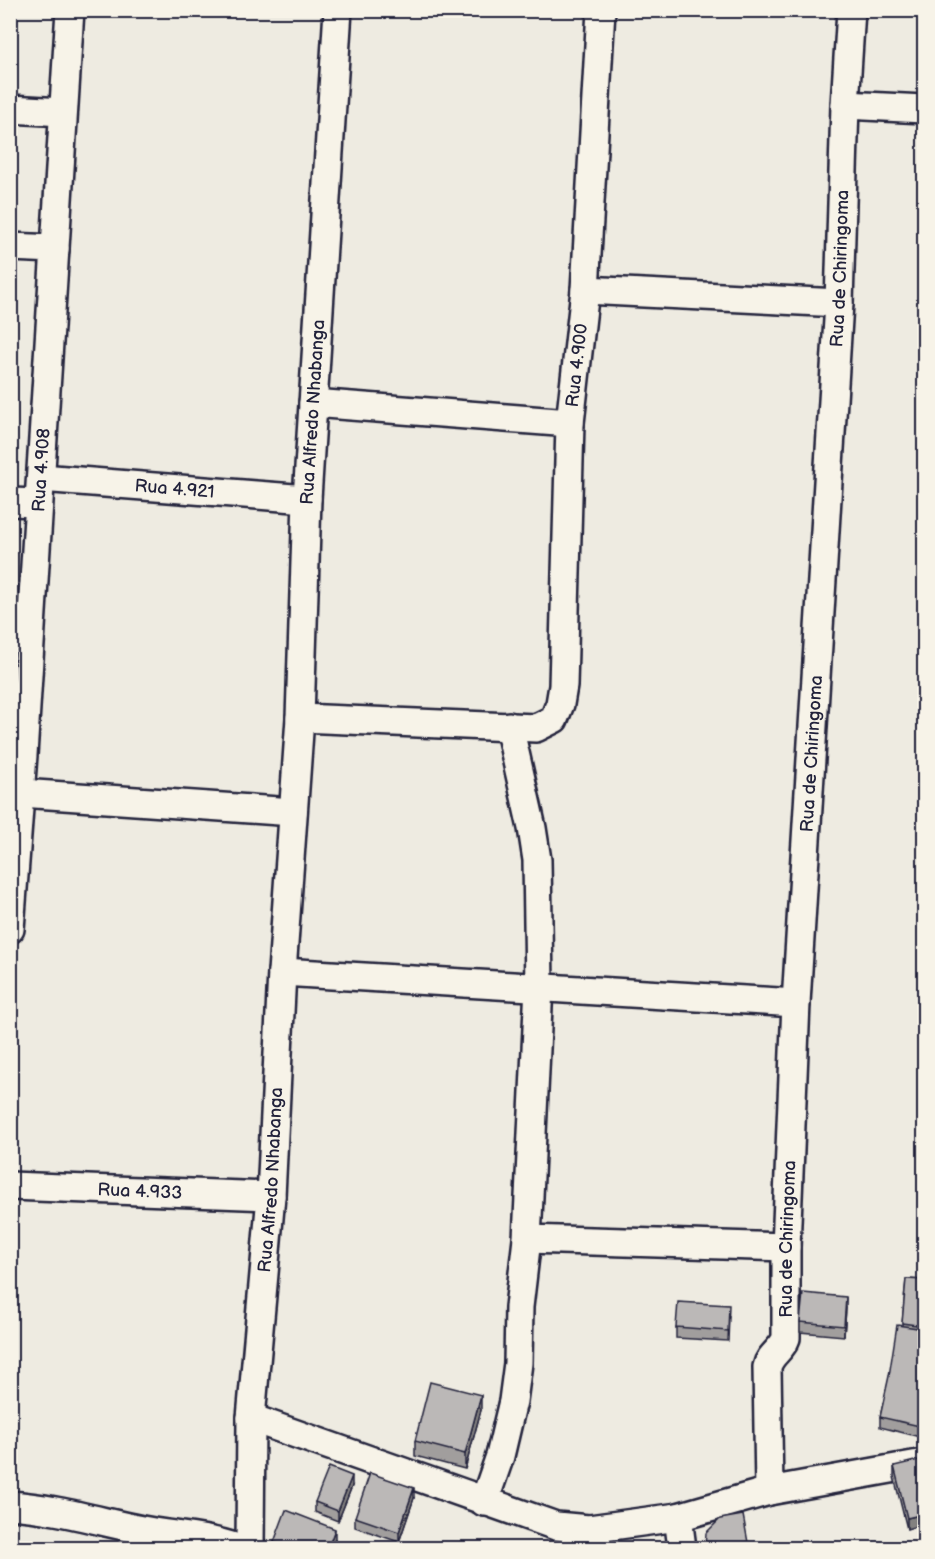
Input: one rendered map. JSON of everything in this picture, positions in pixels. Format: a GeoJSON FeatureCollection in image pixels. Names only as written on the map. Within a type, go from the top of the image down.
{"type":"FeatureCollection","features":[{"type":"Feature","properties":{"kind":"street","name":"Rua 4.908"},"geometry":{"type":"LineString","coordinates":[[10,929],[21,793],[17,754],[40,491],[70,10]]}},
{"type":"Feature","properties":{"kind":"street","name":"Rua Alfredo Nhabanga"},"geometry":{"type":"LineString","coordinates":[[250,1548],[251,1418],[271,1196],[282,972],[300,718],[307,499],[338,10]]}},
{"type":"Feature","properties":{"kind":"street","name":"Rua 4.900"},"geometry":{"type":"LineString","coordinates":[[509,726],[536,728],[554,718],[560,704],[563,686],[570,423],[585,290],[601,10]]}},
{"type":"Feature","properties":{"kind":"street","name":"Rua de Chiringoma"},"geometry":{"type":"LineString","coordinates":[[769,1491],[767,1367],[769,1358],[784,1345],[786,1338],[786,1247],[796,1003],[839,303],[845,105],[851,10]]}},
{"type":"Feature","properties":{"kind":"street"},"geometry":{"type":"LineString","coordinates":[[845,105],[924,109]]}},
{"type":"Feature","properties":{"kind":"street"},"geometry":{"type":"LineString","coordinates":[[10,109],[63,112]]}},
{"type":"Feature","properties":{"kind":"street"},"geometry":{"type":"LineString","coordinates":[[10,247],[55,249]]}},
{"type":"Feature","properties":{"kind":"street"},"geometry":{"type":"LineString","coordinates":[[585,290],[839,303]]}},
{"type":"Feature","properties":{"kind":"street"},"geometry":{"type":"LineString","coordinates":[[313,403],[570,423]]}},
{"type":"Feature","properties":{"kind":"street","name":"Rua 4.921"},"geometry":{"type":"LineString","coordinates":[[10,502],[40,491],[307,499]]}},
{"type":"Feature","properties":{"kind":"street"},"geometry":{"type":"LineString","coordinates":[[300,718],[509,726],[537,860],[539,987],[527,1239],[519,1307],[518,1363],[513,1401],[500,1456],[484,1502]]}},
{"type":"Feature","properties":{"kind":"street"},"geometry":{"type":"LineString","coordinates":[[21,793],[293,812]]}},
{"type":"Feature","properties":{"kind":"street"},"geometry":{"type":"LineString","coordinates":[[282,972],[796,1003]]}},
{"type":"Feature","properties":{"kind":"street","name":"Rua 4.933"},"geometry":{"type":"LineString","coordinates":[[10,1186],[271,1196]]}},
{"type":"Feature","properties":{"kind":"street"},"geometry":{"type":"LineString","coordinates":[[527,1239],[786,1247]]}},
{"type":"Feature","properties":{"kind":"street"},"geometry":{"type":"LineString","coordinates":[[251,1418],[556,1526],[589,1529],[678,1516],[769,1491],[924,1463]]}},
{"type":"Feature","properties":{"kind":"street"},"geometry":{"type":"LineString","coordinates":[[10,1505],[61,1512],[237,1548]]}},
{"type":"Feature","properties":{"kind":"street"},"geometry":{"type":"LineString","coordinates":[[678,1516],[682,1548]]}},
{"type":"Feature","properties":{"kind":"building"},"geometry":{"type":"Polygon","coordinates":[[[906,1279],[924,1280],[924,1326],[902,1323],[906,1279]]]}},
{"type":"Feature","properties":{"kind":"building"},"geometry":{"type":"Polygon","coordinates":[[[803,1293],[846,1297],[844,1326],[800,1322],[803,1293]]]}},
{"type":"Feature","properties":{"kind":"building"},"geometry":{"type":"Polygon","coordinates":[[[678,1302],[729,1305],[728,1331],[676,1327],[678,1302]]]}},
{"type":"Feature","properties":{"kind":"building"},"geometry":{"type":"Polygon","coordinates":[[[897,1325],[924,1329],[924,1427],[880,1417],[897,1325]]]}},
{"type":"Feature","properties":{"kind":"building"},"geometry":{"type":"Polygon","coordinates":[[[430,1382],[481,1395],[465,1454],[415,1441],[430,1382]]]}},
{"type":"Feature","properties":{"kind":"building"},"geometry":{"type":"Polygon","coordinates":[[[923,1459],[924,1514],[907,1518],[894,1466],[923,1459]]]}},
{"type":"Feature","properties":{"kind":"building"},"geometry":{"type":"Polygon","coordinates":[[[329,1467],[352,1476],[338,1511],[315,1502],[329,1467]]]}},
{"type":"Feature","properties":{"kind":"building"},"geometry":{"type":"Polygon","coordinates":[[[370,1473],[414,1488],[399,1532],[355,1517],[370,1473]]]}},
{"type":"Feature","properties":{"kind":"building"},"geometry":{"type":"Polygon","coordinates":[[[286,1510],[335,1529],[328,1548],[291,1548],[274,1542],[286,1510]]]}},
{"type":"Feature","properties":{"kind":"building"},"geometry":{"type":"Polygon","coordinates":[[[743,1515],[749,1548],[705,1548],[706,1533],[720,1519],[743,1515]]]}}]}
